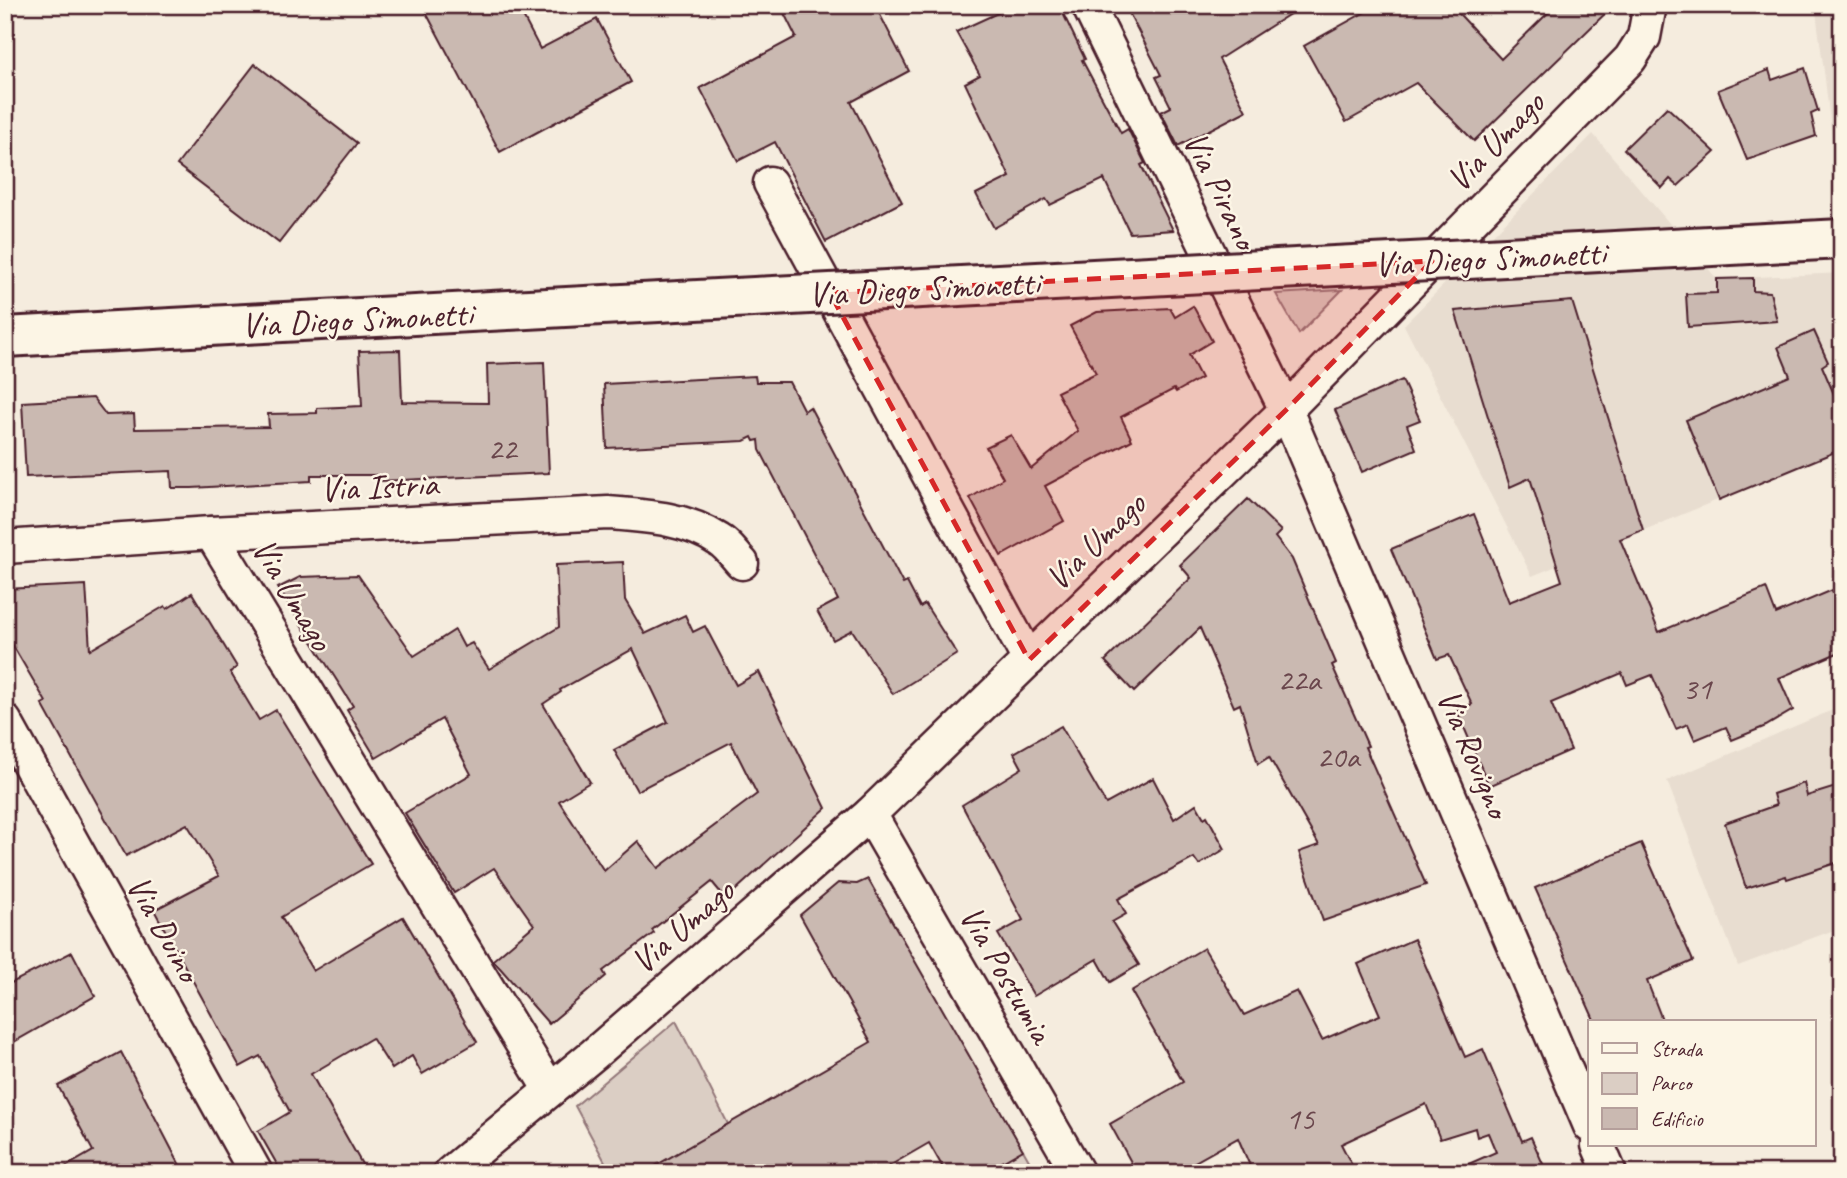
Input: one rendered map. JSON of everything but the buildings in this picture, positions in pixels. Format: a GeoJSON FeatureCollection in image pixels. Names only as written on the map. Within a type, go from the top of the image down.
{"type":"FeatureCollection","features":[{"type":"Feature","properties":{"kind":"main road","name":"Via Diego Simonetti"},"geometry":{"type":"LineString","coordinates":[[5,337],[1842,239]]}},
{"type":"Feature","properties":{"kind":"street","name":"Via Pirano"},"geometry":{"type":"LineString","coordinates":[[1087,5],[1286,410]]}},
{"type":"Feature","properties":{"kind":"street","name":"Via Umago"},"geometry":{"type":"LineString","coordinates":[[450,1173],[870,814],[1029,660],[1286,410],[1630,59],[1644,37],[1650,7]]}},
{"type":"Feature","properties":{"kind":"street"},"geometry":{"type":"LineString","coordinates":[[770,183],[1029,660]]}},
{"type":"Feature","properties":{"kind":"street","name":"Via Rovigno"},"geometry":{"type":"LineString","coordinates":[[1286,410],[1588,1121]]}},
{"type":"Feature","properties":{"kind":"street","name":"Via Istria"},"geometry":{"type":"LineString","coordinates":[[5,547],[211,533],[608,513],[687,523],[722,541],[742,563]]}},
{"type":"Feature","properties":{"kind":"street","name":"Via Umago"},"geometry":{"type":"LineString","coordinates":[[211,533],[550,1090]]}},
{"type":"Feature","properties":{"kind":"street","name":"Via Duino"},"geometry":{"type":"LineString","coordinates":[[5,721],[256,1173]]}},
{"type":"Feature","properties":{"kind":"street","name":"Via Postumia"},"geometry":{"type":"LineString","coordinates":[[870,814],[1078,1173]]}},
{"type":"Feature","properties":{"kind":"street"},"geometry":{"type":"LineString","coordinates":[[1598,1146],[1610,1173]]}},
{"type":"Feature","properties":{"kind":"highlighted area"},"geometry":{"type":"Polygon","coordinates":[[[1432,261],[1286,410],[1029,660],[830,293],[1432,261]]]}},
{"type":"Feature","properties":{"kind":"shaded area"},"geometry":{"type":"Polygon","coordinates":[[[1815,5],[1842,5],[1842,224],[1825,79],[1815,5]]]}},
{"type":"Feature","properties":{"kind":"shaded area"},"geometry":{"type":"Polygon","coordinates":[[[1593,134],[1717,279],[1842,273],[1842,449],[1532,576],[1404,325],[1593,134]]]}},
{"type":"Feature","properties":{"kind":"shaded area"},"geometry":{"type":"Polygon","coordinates":[[[1842,706],[1842,927],[1738,966],[1667,781],[1842,706]]]}},
{"type":"Feature","properties":{"kind":"green space"},"geometry":{"type":"Polygon","coordinates":[[[1342,290],[1299,334],[1276,294],[1342,290]]]}},
{"type":"Feature","properties":{"kind":"green space"},"geometry":{"type":"Polygon","coordinates":[[[676,1021],[728,1124],[643,1173],[611,1173],[575,1106],[676,1021]]]}},
{"type":"Feature","properties":{"kind":"green space"},"geometry":{"type":"Polygon","coordinates":[[[1023,1150],[1036,1173],[983,1173],[1023,1150]]]}}]}
